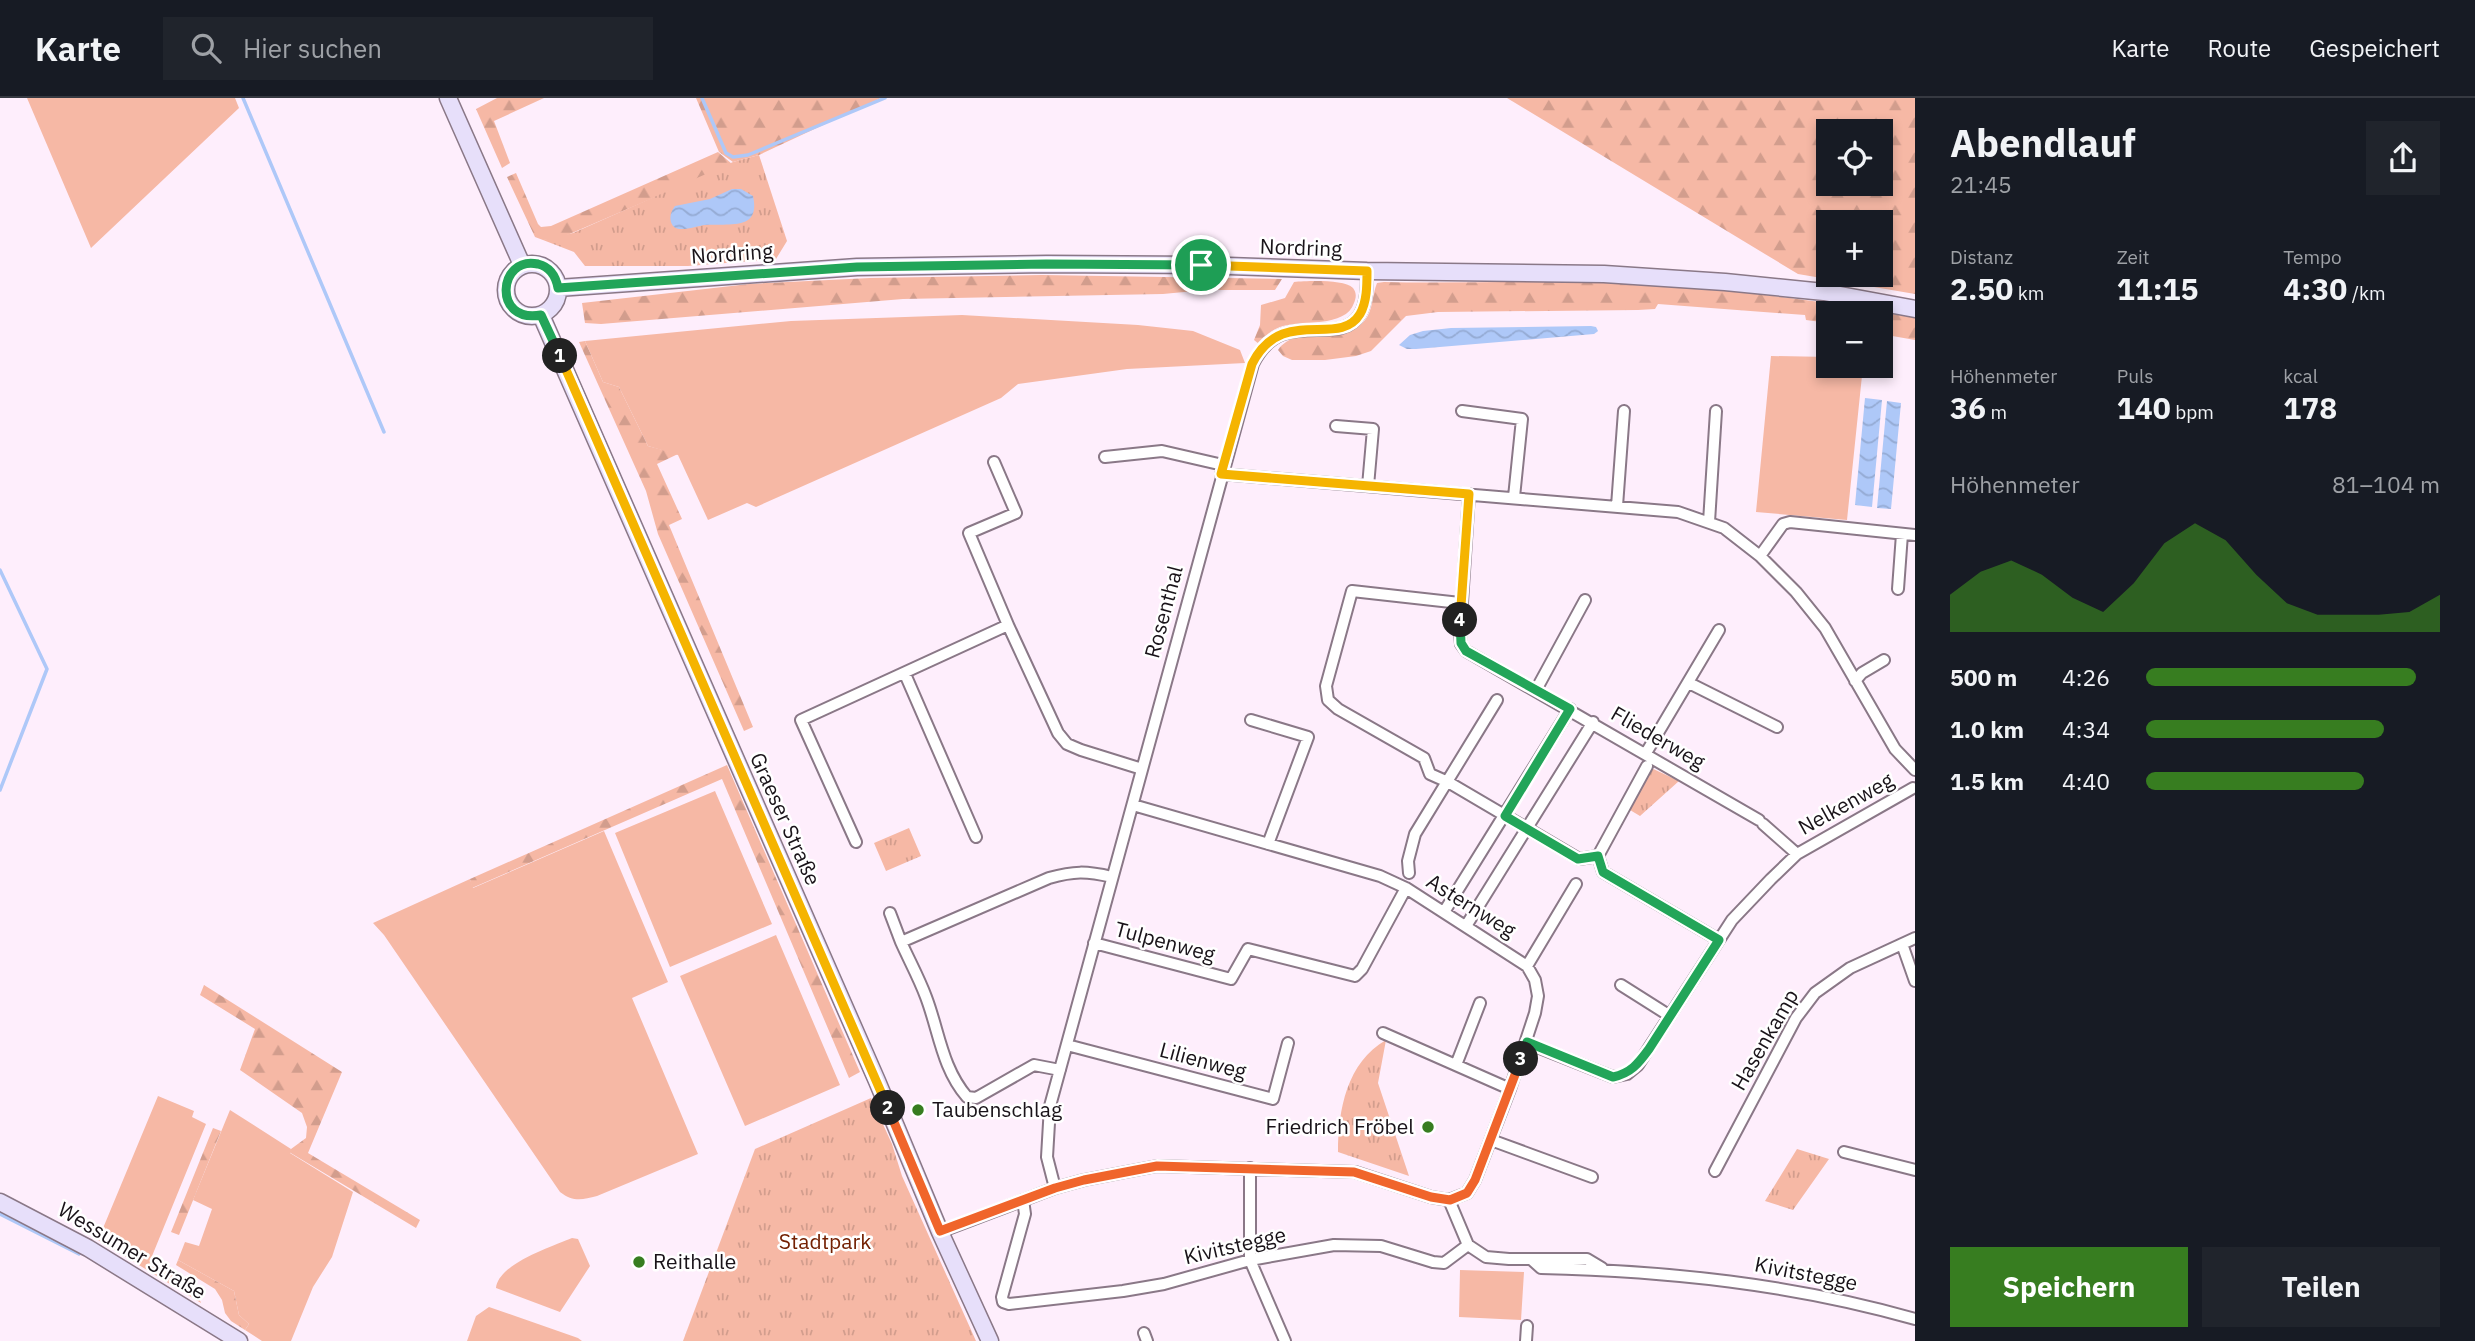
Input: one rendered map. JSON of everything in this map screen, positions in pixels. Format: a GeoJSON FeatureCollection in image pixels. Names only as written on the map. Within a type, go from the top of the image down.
{"type":"FeatureCollection","features":[{"type":"Feature","properties":{"kind":"main road"},"geometry":{"type":"LineString","coordinates":[[448,98],[522,265]]}},
{"type":"Feature","properties":{"kind":"main road"},"geometry":{"type":"LineString","coordinates":[[538,264],[552,273],[558,288],[554,304],[541,315],[525,315],[511,306],[505,291],[509,276],[522,265],[538,264]]}},
{"type":"Feature","properties":{"kind":"main road","name":"Nordring"},"geometry":{"type":"LineString","coordinates":[[558,288],[870,267],[1201,265],[1367,271],[1604,274],[1824,292],[1915,309]]}},
{"type":"Feature","properties":{"kind":"main road","name":"Graeser Straße"},"geometry":{"type":"LineString","coordinates":[[541,315],[990,1341]]}},
{"type":"Feature","properties":{"kind":"main road","name":"Wessumer Straße"},"geometry":{"type":"LineString","coordinates":[[0,1202],[88,1248],[239,1341]]}},
{"type":"Feature","properties":{"kind":"street","name":"Rosenthal"},"geometry":{"type":"LineString","coordinates":[[1055,1188],[1046,1141],[1050,1106],[1252,364],[1265,343],[1281,333],[1339,328],[1351,323],[1359,316],[1363,306],[1367,271]]}},
{"type":"Feature","properties":{"kind":"street"},"geometry":{"type":"LineString","coordinates":[[1462,411],[1522,419],[1514,497]]}},
{"type":"Feature","properties":{"kind":"street"},"geometry":{"type":"LineString","coordinates":[[1616,506],[1624,411]]}},
{"type":"Feature","properties":{"kind":"street"},"geometry":{"type":"LineString","coordinates":[[1709,522],[1716,411]]}},
{"type":"Feature","properties":{"kind":"street"},"geometry":{"type":"LineString","coordinates":[[1336,426],[1373,429],[1368,486]]}},
{"type":"Feature","properties":{"kind":"street"},"geometry":{"type":"LineString","coordinates":[[1105,457],[1162,451],[1222,470],[1368,486],[1678,512],[1724,528],[1760,556],[1796,592],[1825,628],[1895,749],[1915,771],[1911,780],[1914,789]]}},
{"type":"Feature","properties":{"kind":"street"},"geometry":{"type":"LineString","coordinates":[[994,462],[1016,513],[969,533],[1058,733],[1067,744],[1142,769]]}},
{"type":"Feature","properties":{"kind":"street","name":"Fliederweg"},"geometry":{"type":"LineString","coordinates":[[1469,494],[1460,603],[1461,643],[1466,651],[1593,722],[1761,822]]}},
{"type":"Feature","properties":{"kind":"street"},"geometry":{"type":"LineString","coordinates":[[1760,556],[1783,524],[1790,522],[1915,535]]}},
{"type":"Feature","properties":{"kind":"street"},"geometry":{"type":"LineString","coordinates":[[1898,589],[1902,534]]}},
{"type":"Feature","properties":{"kind":"street"},"geometry":{"type":"LineString","coordinates":[[1460,603],[1352,591],[1325,686],[1328,700],[1338,709],[1424,758],[1430,774],[1578,859],[1598,856],[1603,872],[1719,940]]}},
{"type":"Feature","properties":{"kind":"street"},"geometry":{"type":"LineString","coordinates":[[1536,690],[1586,600]]}},
{"type":"Feature","properties":{"kind":"street"},"geometry":{"type":"LineString","coordinates":[[856,842],[801,720],[1008,625]]}},
{"type":"Feature","properties":{"kind":"street"},"geometry":{"type":"LineString","coordinates":[[1646,753],[1719,630]]}},
{"type":"Feature","properties":{"kind":"street"},"geometry":{"type":"LineString","coordinates":[[1855,681],[1862,673],[1884,660]]}},
{"type":"Feature","properties":{"kind":"street"},"geometry":{"type":"LineString","coordinates":[[905,674],[976,837]]}},
{"type":"Feature","properties":{"kind":"street"},"geometry":{"type":"LineString","coordinates":[[1689,683],[1777,727]]}},
{"type":"Feature","properties":{"kind":"street"},"geometry":{"type":"LineString","coordinates":[[1409,873],[1408,861],[1415,834],[1496,700]]}},
{"type":"Feature","properties":{"kind":"street"},"geometry":{"type":"LineString","coordinates":[[1444,912],[1570,709]]}},
{"type":"Feature","properties":{"kind":"street"},"geometry":{"type":"LineString","coordinates":[[1251,720],[1308,737],[1268,844]]}},
{"type":"Feature","properties":{"kind":"street"},"geometry":{"type":"LineString","coordinates":[[1466,926],[1593,722]]}},
{"type":"Feature","properties":{"kind":"street","name":"Fliederweg"},"geometry":{"type":"LineString","coordinates":[[1598,856],[1647,766]]}},
{"type":"Feature","properties":{"kind":"street","name":"Nelkenweg"},"geometry":{"type":"LineString","coordinates":[[1527,1042],[1613,1077],[1627,1074],[1638,1065],[1732,920],[1797,853],[1914,789]]}},
{"type":"Feature","properties":{"kind":"street","name":"Asternweg"},"geometry":{"type":"LineString","coordinates":[[1133,805],[1380,876],[1406,888],[1527,966],[1535,979],[1538,996],[1527,1042],[1475,1180],[1467,1193],[1450,1200]]}},
{"type":"Feature","properties":{"kind":"street","name":"Nelkenweg"},"geometry":{"type":"LineString","coordinates":[[1761,822],[1797,853]]}},
{"type":"Feature","properties":{"kind":"street"},"geometry":{"type":"LineString","coordinates":[[901,942],[1049,878],[1087,871],[1112,877]]}},
{"type":"Feature","properties":{"kind":"street"},"geometry":{"type":"LineString","coordinates":[[1527,966],[1576,884]]}},
{"type":"Feature","properties":{"kind":"street","name":"Tulpenweg"},"geometry":{"type":"LineString","coordinates":[[1094,943],[1231,979],[1248,949],[1355,976],[1362,969],[1406,888]]}},
{"type":"Feature","properties":{"kind":"street"},"geometry":{"type":"LineString","coordinates":[[890,913],[926,998],[943,1057],[958,1087],[967,1097],[976,1098],[1034,1065],[1060,1070]]}},
{"type":"Feature","properties":{"kind":"street","name":"Hasenkamp"},"geometry":{"type":"LineString","coordinates":[[1715,1171],[1796,1018],[1815,993],[1850,968],[1915,938]]}},
{"type":"Feature","properties":{"kind":"street"},"geometry":{"type":"LineString","coordinates":[[1902,944],[1915,981]]}},
{"type":"Feature","properties":{"kind":"street"},"geometry":{"type":"LineString","coordinates":[[1621,985],[1670,1016]]}},
{"type":"Feature","properties":{"kind":"street"},"geometry":{"type":"LineString","coordinates":[[1456,1065],[1480,1003]]}},
{"type":"Feature","properties":{"kind":"street"},"geometry":{"type":"LineString","coordinates":[[1383,1033],[1510,1089]]}},
{"type":"Feature","properties":{"kind":"street","name":"Lilienweg"},"geometry":{"type":"LineString","coordinates":[[1067,1045],[1273,1100],[1288,1042]]}},
{"type":"Feature","properties":{"kind":"street"},"geometry":{"type":"LineString","coordinates":[[1491,1140],[1592,1177]]}},
{"type":"Feature","properties":{"kind":"street"},"geometry":{"type":"LineString","coordinates":[[1844,1152],[1915,1170]]}},
{"type":"Feature","properties":{"kind":"street"},"geometry":{"type":"LineString","coordinates":[[940,1231],[1055,1188],[1084,1180],[1157,1166],[1250,1168],[1354,1172],[1431,1197],[1450,1200],[1468,1245]]}},
{"type":"Feature","properties":{"kind":"street"},"geometry":{"type":"LineString","coordinates":[[1250,1168],[1250,1260],[1285,1341]]}},
{"type":"Feature","properties":{"kind":"street","name":"Kivitstegge"},"geometry":{"type":"LineString","coordinates":[[1023,1200],[1025,1214],[1002,1297],[1003,1302],[1020,1303],[1164,1284],[1250,1260],[1334,1245],[1365,1244],[1444,1263],[1468,1245],[1486,1257],[1531,1259],[1541,1268],[1605,1269],[1750,1282],[1870,1306],[1915,1319]]}},
{"type":"Feature","properties":{"kind":"street"},"geometry":{"type":"LineString","coordinates":[[1525,1341],[1527,1326]]}},
{"type":"Feature","properties":{"kind":"green space"},"geometry":{"type":"Polygon","coordinates":[[[27,98],[235,98],[239,108],[91,248],[27,98]]]}},
{"type":"Feature","properties":{"kind":"green space"},"geometry":{"type":"Polygon","coordinates":[[[497,98],[544,98],[494,121],[510,163],[502,168],[476,109],[497,98]]]}},
{"type":"Feature","properties":{"kind":"green space"},"geometry":{"type":"Polygon","coordinates":[[[696,98],[881,98],[759,155],[733,162],[719,152],[696,98]]]}},
{"type":"Feature","properties":{"kind":"green space"},"geometry":{"type":"Polygon","coordinates":[[[1507,98],[1915,98],[1915,294],[1874,287],[1893,287],[1893,210],[1816,210],[1816,277],[1798,274],[1507,98]]]}},
{"type":"Feature","properties":{"kind":"green space"},"geometry":{"type":"Polygon","coordinates":[[[718,152],[732,164],[558,239],[543,240],[535,237],[507,177],[516,173],[538,224],[541,227],[551,226],[718,152]]]}},
{"type":"Feature","properties":{"kind":"green space"},"geometry":{"type":"Polygon","coordinates":[[[759,155],[787,241],[776,259],[688,266],[585,266],[574,252],[543,240],[573,233],[733,162],[759,155]]]}},
{"type":"Feature","properties":{"kind":"green space"},"geometry":{"type":"Polygon","coordinates":[[[1042,275],[1282,279],[1275,290],[903,299],[601,324],[585,323],[582,303],[749,284],[870,278],[1042,275]]]}},
{"type":"Feature","properties":{"kind":"green space"},"geometry":{"type":"Polygon","coordinates":[[[1294,282],[1342,283],[1353,288],[1355,301],[1342,316],[1322,322],[1280,327],[1268,334],[1259,344],[1254,340],[1260,325],[1261,305],[1285,298],[1294,282]]]}},
{"type":"Feature","properties":{"kind":"green space"},"geometry":{"type":"Polygon","coordinates":[[[1377,283],[1604,283],[1741,292],[1816,302],[1816,321],[1806,320],[1805,315],[1658,304],[1655,309],[1638,310],[1438,312],[1406,316],[1371,351],[1356,356],[1292,360],[1278,350],[1297,337],[1333,334],[1356,328],[1368,316],[1377,283]]]}},
{"type":"Feature","properties":{"kind":"green space"},"geometry":{"type":"Polygon","coordinates":[[[1893,314],[1915,318],[1915,340],[1893,336],[1893,314]]]}},
{"type":"Feature","properties":{"kind":"green space"},"geometry":{"type":"Polygon","coordinates":[[[962,315],[1138,325],[1193,331],[1240,350],[1245,363],[1127,369],[1018,384],[1001,398],[756,507],[747,503],[708,520],[678,455],[648,446],[619,387],[603,382],[585,341],[791,321],[962,315]]]}},
{"type":"Feature","properties":{"kind":"green space"},"geometry":{"type":"Polygon","coordinates":[[[585,341],[603,382],[619,387],[648,446],[678,454],[657,464],[682,519],[669,525],[753,727],[744,731],[658,534],[646,491],[579,342],[585,341]]]}},
{"type":"Feature","properties":{"kind":"green space"},"geometry":{"type":"Polygon","coordinates":[[[1771,356],[1816,357],[1816,378],[1862,378],[1847,520],[1756,512],[1771,356]]]}},
{"type":"Feature","properties":{"kind":"green space"},"geometry":{"type":"Polygon","coordinates":[[[727,765],[860,1072],[849,1078],[722,779],[472,888],[470,879],[727,765]]]}},
{"type":"Feature","properties":{"kind":"green space"},"geometry":{"type":"Polygon","coordinates":[[[1647,766],[1679,781],[1640,816],[1625,807],[1647,766]]]}},
{"type":"Feature","properties":{"kind":"green space"},"geometry":{"type":"Polygon","coordinates":[[[715,791],[772,924],[670,967],[615,833],[715,791]]]}},
{"type":"Feature","properties":{"kind":"green space"},"geometry":{"type":"Polygon","coordinates":[[[909,828],[921,856],[886,871],[874,843],[909,828]]]}},
{"type":"Feature","properties":{"kind":"green space"},"geometry":{"type":"Polygon","coordinates":[[[604,831],[668,982],[632,998],[698,1154],[597,1196],[578,1199],[560,1192],[384,935],[373,923],[470,879],[473,888],[604,831]]]}},
{"type":"Feature","properties":{"kind":"green space"},"geometry":{"type":"Polygon","coordinates":[[[776,935],[840,1085],[745,1126],[680,976],[776,935]]]}},
{"type":"Feature","properties":{"kind":"green space"},"geometry":{"type":"Polygon","coordinates":[[[204,985],[342,1072],[308,1153],[420,1220],[416,1228],[289,1152],[306,1138],[307,1127],[302,1113],[240,1070],[255,1029],[200,995],[204,985]]]}},
{"type":"Feature","properties":{"kind":"green space"},"geometry":{"type":"Polygon","coordinates":[[[1386,1040],[1378,1083],[1409,1176],[1338,1152],[1340,1120],[1347,1089],[1362,1061],[1386,1040]]]}},
{"type":"Feature","properties":{"kind":"green space"},"geometry":{"type":"Polygon","coordinates":[[[158,1096],[194,1111],[192,1117],[206,1124],[150,1261],[101,1233],[158,1096]]]}},
{"type":"Feature","properties":{"kind":"green space","name":"Stadtpark"},"geometry":{"type":"Polygon","coordinates":[[[871,1098],[892,1144],[902,1176],[976,1341],[683,1341],[755,1149],[871,1098]]]}},
{"type":"Feature","properties":{"kind":"green space"},"geometry":{"type":"Polygon","coordinates":[[[230,1110],[291,1149],[290,1153],[353,1192],[332,1257],[313,1287],[291,1341],[262,1341],[245,1330],[249,1324],[239,1315],[234,1291],[178,1260],[185,1242],[199,1246],[212,1209],[193,1200],[230,1110]]]}},
{"type":"Feature","properties":{"kind":"green space"},"geometry":{"type":"Polygon","coordinates":[[[213,1128],[221,1131],[179,1235],[171,1232],[213,1128]]]}},
{"type":"Feature","properties":{"kind":"green space"},"geometry":{"type":"Polygon","coordinates":[[[1797,1149],[1829,1159],[1793,1210],[1765,1201],[1797,1149]]]}},
{"type":"Feature","properties":{"kind":"green space"},"geometry":{"type":"Polygon","coordinates":[[[101,1233],[173,1275],[196,1295],[201,1303],[98,1240],[101,1233]]]}},
{"type":"Feature","properties":{"kind":"green space"},"geometry":{"type":"Polygon","coordinates":[[[572,1238],[578,1239],[590,1266],[560,1312],[496,1288],[499,1279],[515,1264],[572,1238]]]}},
{"type":"Feature","properties":{"kind":"green space"},"geometry":{"type":"Polygon","coordinates":[[[178,1260],[234,1291],[239,1315],[249,1324],[245,1330],[231,1321],[225,1313],[222,1300],[215,1289],[176,1265],[178,1260]]]}},
{"type":"Feature","properties":{"kind":"green space"},"geometry":{"type":"Polygon","coordinates":[[[1460,1270],[1524,1272],[1521,1320],[1459,1317],[1460,1270]]]}},
{"type":"Feature","properties":{"kind":"green space"},"geometry":{"type":"Polygon","coordinates":[[[489,1307],[582,1341],[467,1341],[476,1316],[489,1307]]]}},
{"type":"Feature","properties":{"kind":"water"},"geometry":{"type":"Polygon","coordinates":[[[732,189],[741,189],[753,196],[754,208],[747,220],[741,223],[684,229],[673,226],[671,215],[675,206],[710,199],[732,189]]]}},
{"type":"Feature","properties":{"kind":"water"},"geometry":{"type":"Polygon","coordinates":[[[1591,326],[1598,331],[1594,334],[1416,349],[1399,345],[1410,335],[1451,328],[1591,326]]]}},
{"type":"Feature","properties":{"kind":"water"},"geometry":{"type":"Polygon","coordinates":[[[1865,398],[1882,400],[1872,507],[1855,505],[1865,398]]]}},
{"type":"Feature","properties":{"kind":"water"},"geometry":{"type":"Polygon","coordinates":[[[1887,401],[1901,403],[1891,509],[1877,508],[1887,401]]]}},
{"type":"Feature","properties":{"kind":"waterway"},"geometry":{"type":"LineString","coordinates":[[243,98],[384,432]]}},
{"type":"Feature","properties":{"kind":"waterway"},"geometry":{"type":"LineString","coordinates":[[702,98],[726,153],[733,157],[748,155],[885,98]]}},
{"type":"Feature","properties":{"kind":"waterway"},"geometry":{"type":"LineString","coordinates":[[0,570],[47,669],[0,790]]}},
{"type":"Feature","properties":{"kind":"waterway"},"geometry":{"type":"LineString","coordinates":[[0,1214],[79,1254]]}},
{"type":"Feature","properties":{"kind":"place","name":"Taubenschlag"},"geometry":{"type":"Point","coordinates":[918,1110]}},
{"type":"Feature","properties":{"kind":"place","name":"Friedrich Fröbel"},"geometry":{"type":"Point","coordinates":[1428,1127]}},
{"type":"Feature","properties":{"kind":"place","name":"Reithalle"},"geometry":{"type":"Point","coordinates":[639,1262]}},
{"type":"Feature","properties":{"kind":"route"},"geometry":{"type":"LineString","coordinates":[[530,264],[546,267],[556,280],[558,288],[857,267],[1201,265],[1367,271],[1363,306],[1359,316],[1351,323],[1339,328],[1281,333],[1265,343],[1258,352],[1252,364],[1221,474],[1469,494],[1460,603],[1461,643],[1466,651],[1570,709],[1505,816],[1578,859],[1598,856],[1603,872],[1719,940],[1649,1049],[1638,1065],[1627,1074],[1613,1077],[1527,1042],[1475,1180],[1467,1193],[1450,1200],[1431,1197],[1354,1172],[1157,1166],[1055,1188],[940,1231],[877,1081],[541,315],[517,312],[507,299],[506,283],[515,270],[530,264]]}}]}
